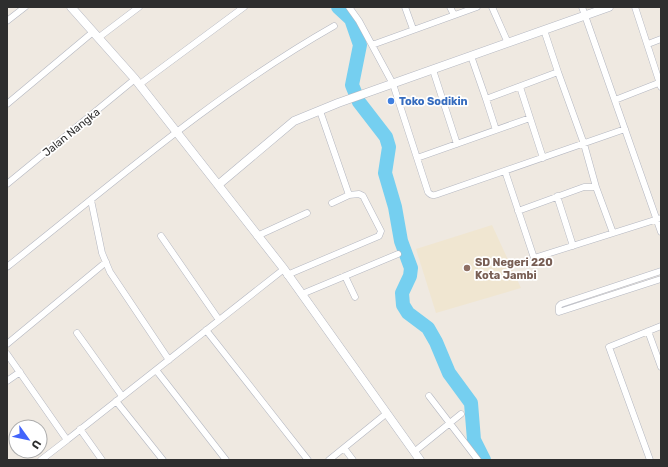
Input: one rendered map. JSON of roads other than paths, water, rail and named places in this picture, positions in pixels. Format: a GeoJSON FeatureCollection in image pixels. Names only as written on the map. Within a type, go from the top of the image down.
{"type":"FeatureCollection","features":[{"type":"Feature","properties":{"kind":"street"},"geometry":{"type":"LineString","coordinates":[[7,21],[25,7]]}},
{"type":"Feature","properties":{"kind":"street"},"geometry":{"type":"LineString","coordinates":[[71,7],[138,81],[286,272],[388,413],[420,460]]}},
{"type":"Feature","properties":{"kind":"street"},"geometry":{"type":"LineString","coordinates":[[7,104],[95,35],[139,7]]}},
{"type":"Feature","properties":{"kind":"street","name":"Jalan Nangka"},"geometry":{"type":"LineString","coordinates":[[7,184],[138,81],[244,7]]}},
{"type":"Feature","properties":{"kind":"street"},"geometry":{"type":"LineString","coordinates":[[349,7],[393,84],[428,192],[434,196],[625,130]]}},
{"type":"Feature","properties":{"kind":"street"},"geometry":{"type":"LineString","coordinates":[[405,7],[413,29]]}},
{"type":"Feature","properties":{"kind":"street"},"geometry":{"type":"LineString","coordinates":[[450,7],[454,15]]}},
{"type":"Feature","properties":{"kind":"street"},"geometry":{"type":"LineString","coordinates":[[372,45],[477,7]]}},
{"type":"Feature","properties":{"kind":"street"},"geometry":{"type":"LineString","coordinates":[[492,7],[508,43]]}},
{"type":"Feature","properties":{"kind":"street"},"geometry":{"type":"LineString","coordinates":[[218,185],[294,122],[338,104],[544,30],[584,11],[609,7]]}},
{"type":"Feature","properties":{"kind":"street"},"geometry":{"type":"LineString","coordinates":[[615,100],[661,84],[635,7]]}},
{"type":"Feature","properties":{"kind":"street"},"geometry":{"type":"LineString","coordinates":[[584,11],[625,130],[659,218],[661,232]]}},
{"type":"Feature","properties":{"kind":"street"},"geometry":{"type":"LineString","coordinates":[[7,267],[177,132],[296,48],[334,26]]}},
{"type":"Feature","properties":{"kind":"street"},"geometry":{"type":"LineString","coordinates":[[544,30],[584,144],[596,187],[613,233]]}},
{"type":"Feature","properties":{"kind":"street"},"geometry":{"type":"LineString","coordinates":[[648,44],[661,39]]}},
{"type":"Feature","properties":{"kind":"street"},"geometry":{"type":"LineString","coordinates":[[471,56],[496,130]]}},
{"type":"Feature","properties":{"kind":"street"},"geometry":{"type":"LineString","coordinates":[[433,70],[457,144]]}},
{"type":"Feature","properties":{"kind":"street"},"geometry":{"type":"LineString","coordinates":[[486,99],[558,72]]}},
{"type":"Feature","properties":{"kind":"street"},"geometry":{"type":"LineString","coordinates":[[520,87],[543,158]]}},
{"type":"Feature","properties":{"kind":"street"},"geometry":{"type":"LineString","coordinates":[[320,111],[349,195]]}},
{"type":"Feature","properties":{"kind":"street"},"geometry":{"type":"LineString","coordinates":[[417,158],[530,118]]}},
{"type":"Feature","properties":{"kind":"street"},"geometry":{"type":"LineString","coordinates":[[505,171],[534,258],[659,218]]}},
{"type":"Feature","properties":{"kind":"street"},"geometry":{"type":"LineString","coordinates":[[518,211],[588,186],[596,187]]}},
{"type":"Feature","properties":{"kind":"street"},"geometry":{"type":"LineString","coordinates":[[41,460],[219,320],[286,272],[379,236],[381,231],[380,227],[364,198],[359,194],[349,195],[332,203]]}},
{"type":"Feature","properties":{"kind":"street"},"geometry":{"type":"LineString","coordinates":[[557,196],[573,246]]}},
{"type":"Feature","properties":{"kind":"street"},"geometry":{"type":"LineString","coordinates":[[91,200],[102,253],[110,272],[169,360]]}},
{"type":"Feature","properties":{"kind":"street"},"geometry":{"type":"LineString","coordinates":[[257,236],[307,213]]}},
{"type":"Feature","properties":{"kind":"street"},"geometry":{"type":"LineString","coordinates":[[161,236],[219,320]]}},
{"type":"Feature","properties":{"kind":"street"},"geometry":{"type":"LineString","coordinates":[[302,294],[398,254]]}},
{"type":"Feature","properties":{"kind":"street"},"geometry":{"type":"LineString","coordinates":[[7,344],[106,262]]}},
{"type":"Feature","properties":{"kind":"street"},"geometry":{"type":"LineString","coordinates":[[661,271],[561,304],[559,306],[559,312],[661,279]]}},
{"type":"Feature","properties":{"kind":"street"},"geometry":{"type":"LineString","coordinates":[[345,276],[355,297]]}},
{"type":"Feature","properties":{"kind":"street"},"geometry":{"type":"LineString","coordinates":[[650,460],[609,346],[661,326]]}},
{"type":"Feature","properties":{"kind":"street"},"geometry":{"type":"LineString","coordinates":[[206,330],[308,460]]}},
{"type":"Feature","properties":{"kind":"street"},"geometry":{"type":"LineString","coordinates":[[648,331],[661,367]]}},
{"type":"Feature","properties":{"kind":"street"},"geometry":{"type":"LineString","coordinates":[[77,333],[122,396]]}},
{"type":"Feature","properties":{"kind":"street"},"geometry":{"type":"LineString","coordinates":[[7,354],[66,440]]}},
{"type":"Feature","properties":{"kind":"street"},"geometry":{"type":"LineString","coordinates":[[156,370],[226,460]]}},
{"type":"Feature","properties":{"kind":"street"},"geometry":{"type":"LineString","coordinates":[[7,381],[20,372]]}},
{"type":"Feature","properties":{"kind":"street"},"geometry":{"type":"LineString","coordinates":[[429,396],[478,460]]}},
{"type":"Feature","properties":{"kind":"street"},"geometry":{"type":"LineString","coordinates":[[116,401],[163,460]]}},
{"type":"Feature","properties":{"kind":"street"},"geometry":{"type":"LineString","coordinates":[[329,460],[388,413]]}},
{"type":"Feature","properties":{"kind":"street"},"geometry":{"type":"LineString","coordinates":[[414,452],[461,414]]}},
{"type":"Feature","properties":{"kind":"street"},"geometry":{"type":"LineString","coordinates":[[80,429],[102,460]]}},
{"type":"Feature","properties":{"kind":"street"},"geometry":{"type":"LineString","coordinates":[[344,448],[353,460]]}},
{"type":"Feature","properties":{"kind":"waterway"},"geometry":{"type":"LineString","coordinates":[[338,7],[351,19],[360,45],[352,85],[359,102],[386,137],[389,147],[385,173],[395,207],[401,241],[411,268],[410,276],[402,293],[403,305],[408,313],[428,328],[436,342],[449,373],[471,403],[474,440],[484,460]]}},
{"type":"Feature","properties":{"kind":"place","name":"Toko Sodikin"},"geometry":{"type":"Point","coordinates":[391,101]}},
{"type":"Feature","properties":{"kind":"place","name":"SD Negeri 220 Kota Jambi"},"geometry":{"type":"Point","coordinates":[467,268]}}]}
